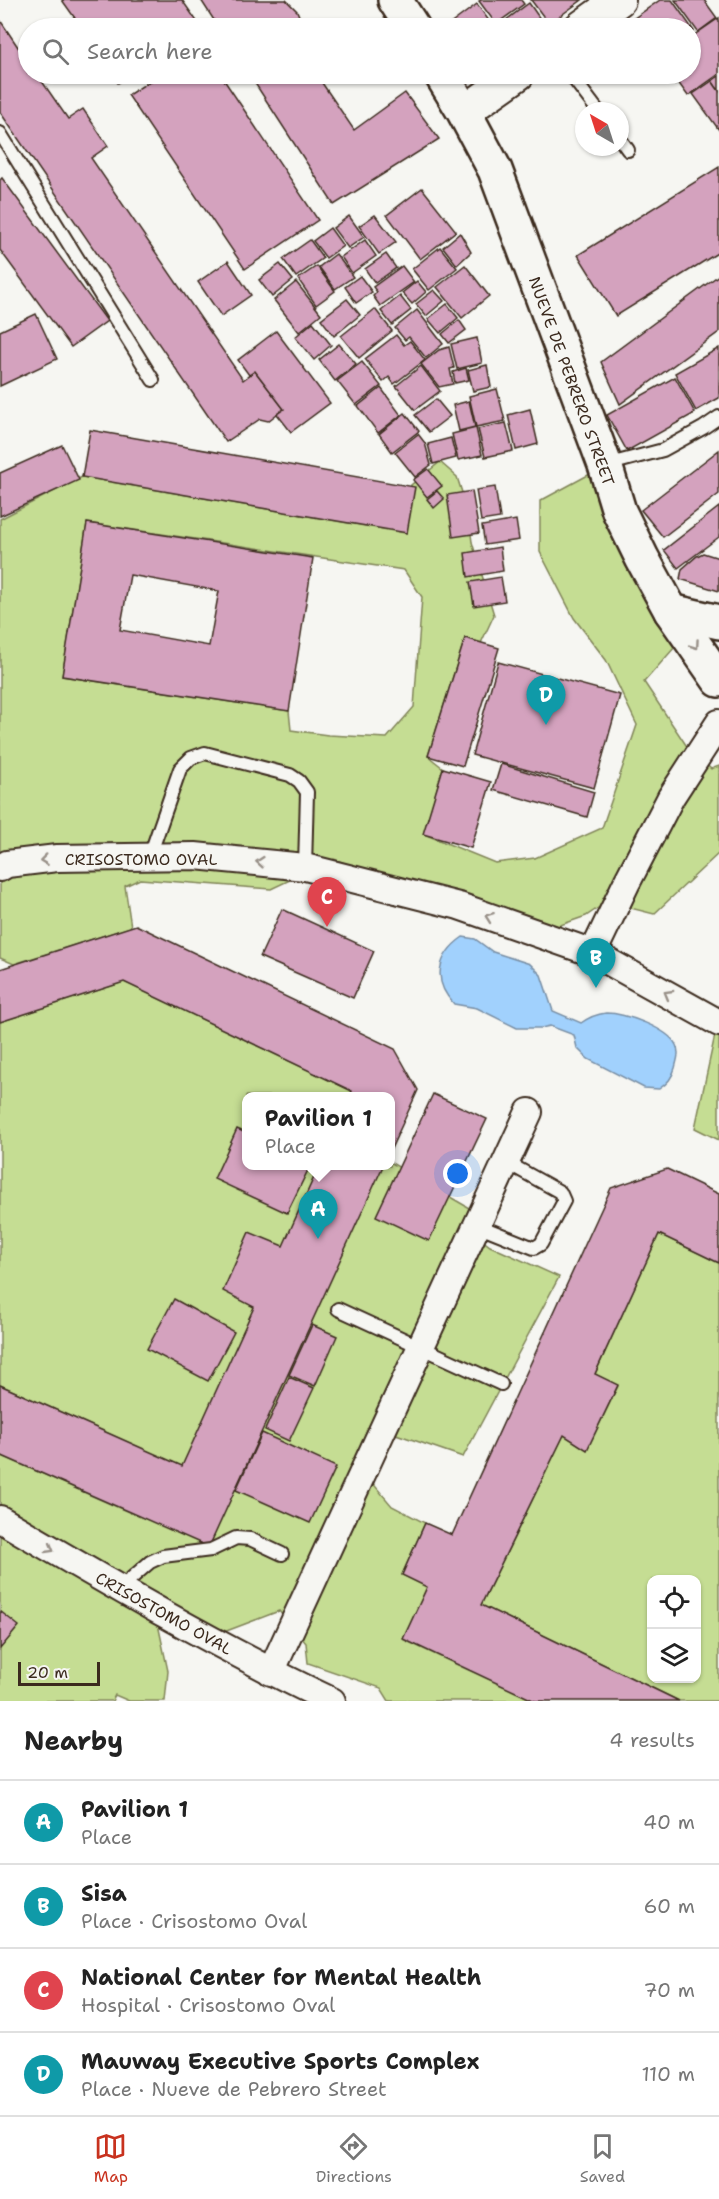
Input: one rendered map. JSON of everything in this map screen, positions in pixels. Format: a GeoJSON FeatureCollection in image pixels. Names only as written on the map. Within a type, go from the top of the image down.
{"type":"FeatureCollection","features":[{"type":"Feature","properties":{"kind":"main road"},"geometry":{"type":"LineString","coordinates":[[395,0],[407,18]]}},
{"type":"Feature","properties":{"kind":"main road","name":"NUEVE DE PEBRERO STREET"},"geometry":{"type":"LineString","coordinates":[[447,84],[495,170],[605,465],[619,511],[671,611],[719,680]]}},
{"type":"Feature","properties":{"kind":"main road"},"geometry":{"type":"LineString","coordinates":[[671,611],[719,621]]}},
{"type":"Feature","properties":{"kind":"street"},"geometry":{"type":"LineString","coordinates":[[594,18],[619,0]]}},
{"type":"Feature","properties":{"kind":"street"},"geometry":{"type":"LineString","coordinates":[[464,112],[504,84]]}},
{"type":"Feature","properties":{"kind":"street"},"geometry":{"type":"LineString","coordinates":[[600,956],[627,882],[671,797],[719,723]]}},
{"type":"Feature","properties":{"kind":"street"},"geometry":{"type":"LineString","coordinates":[[600,956],[640,888],[684,804],[719,749]]}},
{"type":"Feature","properties":{"kind":"street","name":"CRISOSTOMO OVAL"},"geometry":{"type":"LineString","coordinates":[[0,868],[7,864],[57,858],[195,856],[305,867],[459,906],[600,956],[719,1023]]}},
{"type":"Feature","properties":{"kind":"street"},"geometry":{"type":"LineString","coordinates":[[271,1672],[529,1112]]}},
{"type":"Feature","properties":{"kind":"street","name":"CRISOSTOMO OVAL"},"geometry":{"type":"LineString","coordinates":[[0,1519],[119,1589],[271,1672],[332,1701]]}},
{"type":"Feature","properties":{"kind":"lane"},"geometry":{"type":"LineString","coordinates":[[578,84],[591,102]]}},
{"type":"Feature","properties":{"kind":"lane"},"geometry":{"type":"LineString","coordinates":[[0,133],[153,380]]}},
{"type":"Feature","properties":{"kind":"lane"},"geometry":{"type":"LineString","coordinates":[[605,465],[663,450],[719,417]]}},
{"type":"Feature","properties":{"kind":"lane"},"geometry":{"type":"LineString","coordinates":[[149,858],[180,770],[191,758],[205,753],[290,775],[299,781],[308,792],[305,867]]}},
{"type":"Feature","properties":{"kind":"lane"},"geometry":{"type":"LineString","coordinates":[[477,1225],[534,1248],[538,1247],[564,1201],[560,1192],[506,1162]]}},
{"type":"Feature","properties":{"kind":"lane"},"geometry":{"type":"LineString","coordinates":[[338,1309],[501,1384]]}},
{"type":"Feature","properties":{"kind":"lane"},"geometry":{"type":"LineString","coordinates":[[119,1589],[150,1562],[163,1556],[211,1550],[236,1539],[250,1539],[282,1554]]}},
{"type":"Feature","properties":{"kind":"green space"},"geometry":{"type":"Polygon","coordinates":[[[440,462],[457,477],[468,511],[472,542],[494,615],[481,643],[465,638],[428,756],[443,768],[424,834],[495,863],[535,858],[602,828],[637,725],[606,660],[574,618],[540,552],[540,501],[590,474],[609,495],[683,638],[644,682],[688,748],[711,769],[719,766],[719,853],[654,914],[607,902],[586,916],[552,928],[402,884],[334,859],[271,889],[140,879],[125,886],[131,927],[14,964],[0,958],[0,519],[82,477],[406,533],[411,485],[440,462]],[[87,523],[62,676],[289,711],[291,730],[328,735],[387,738],[414,707],[422,597],[404,570],[87,523]]]}},
{"type":"Feature","properties":{"kind":"green space"},"geometry":{"type":"Polygon","coordinates":[[[124,982],[352,1091],[242,1092],[242,1170],[395,1170],[395,1165],[469,1208],[466,1228],[490,1246],[559,1277],[463,1457],[393,1433],[370,1480],[392,1506],[425,1523],[402,1575],[427,1587],[404,1640],[535,1701],[389,1701],[381,1688],[308,1663],[306,1643],[279,1611],[224,1632],[158,1624],[168,1671],[165,1701],[129,1701],[115,1695],[112,1701],[0,1701],[0,1455],[131,1513],[181,1466],[0,1385],[0,1022],[124,982]]]}},
{"type":"Feature","properties":{"kind":"green space"},"geometry":{"type":"Polygon","coordinates":[[[715,1035],[719,1037],[719,1140],[695,1128],[715,1035]]]}},
{"type":"Feature","properties":{"kind":"green space"},"geometry":{"type":"Polygon","coordinates":[[[659,1234],[719,1263],[719,1701],[679,1701],[481,1605],[564,1435],[587,1450],[618,1386],[595,1374],[659,1234]]]}},
{"type":"Feature","properties":{"kind":"water"},"geometry":{"type":"Polygon","coordinates":[[[463,937],[475,939],[493,952],[530,964],[541,975],[553,1011],[581,1023],[599,1014],[614,1014],[645,1023],[664,1033],[676,1045],[678,1051],[677,1062],[671,1077],[659,1089],[644,1088],[588,1059],[577,1048],[574,1035],[550,1026],[517,1028],[477,1008],[454,1004],[442,986],[440,969],[448,952],[463,937]]]}},
{"type":"Feature","properties":{"kind":"building"},"geometry":{"type":"Polygon","coordinates":[[[62,0],[182,0],[195,18],[75,18],[62,0]]]}},
{"type":"Feature","properties":{"kind":"building"},"geometry":{"type":"Polygon","coordinates":[[[201,0],[286,0],[297,11],[300,18],[213,18],[201,0]]]}},
{"type":"Feature","properties":{"kind":"building"},"geometry":{"type":"Polygon","coordinates":[[[521,0],[524,4],[504,18],[492,18],[479,1],[521,0]]]}},
{"type":"Feature","properties":{"kind":"building"},"geometry":{"type":"Polygon","coordinates":[[[531,0],[582,0],[557,18],[544,18],[531,0]]]}},
{"type":"Feature","properties":{"kind":"building"},"geometry":{"type":"Polygon","coordinates":[[[660,0],[672,0],[685,18],[634,18],[660,0]]]}},
{"type":"Feature","properties":{"kind":"building"},"geometry":{"type":"Polygon","coordinates":[[[675,0],[704,0],[717,18],[701,30],[701,18],[688,18],[675,0]]]}},
{"type":"Feature","properties":{"kind":"building"},"geometry":{"type":"Polygon","coordinates":[[[529,3],[539,18],[509,18],[529,3]]]}},
{"type":"Feature","properties":{"kind":"building"},"geometry":{"type":"Polygon","coordinates":[[[477,4],[487,18],[458,18],[477,4]]]}},
{"type":"Feature","properties":{"kind":"building"},"geometry":{"type":"Polygon","coordinates":[[[719,18],[719,74],[688,96],[679,84],[701,84],[701,30],[719,18]]]}},
{"type":"Feature","properties":{"kind":"building"},"geometry":{"type":"Polygon","coordinates":[[[0,20],[18,47],[18,84],[44,84],[68,119],[83,109],[108,146],[91,158],[243,380],[255,371],[284,409],[268,421],[260,419],[226,442],[0,112],[0,20]]]}},
{"type":"Feature","properties":{"kind":"building"},"geometry":{"type":"Polygon","coordinates":[[[719,76],[719,91],[712,81],[719,76]]]}},
{"type":"Feature","properties":{"kind":"building"},"geometry":{"type":"Polygon","coordinates":[[[712,81],[719,91],[719,130],[693,94],[712,81]]]}},
{"type":"Feature","properties":{"kind":"building"},"geometry":{"type":"Polygon","coordinates":[[[145,84],[227,84],[318,220],[245,269],[128,95],[145,84]]]}},
{"type":"Feature","properties":{"kind":"building"},"geometry":{"type":"Polygon","coordinates":[[[255,84],[323,84],[354,130],[405,93],[439,139],[334,205],[255,84]]]}},
{"type":"Feature","properties":{"kind":"building"},"geometry":{"type":"Polygon","coordinates":[[[719,167],[719,252],[616,316],[578,255],[719,167]]]}},
{"type":"Feature","properties":{"kind":"building"},"geometry":{"type":"Polygon","coordinates":[[[2,178],[107,321],[71,347],[0,250],[0,180],[2,178]]]}},
{"type":"Feature","properties":{"kind":"building"},"geometry":{"type":"Polygon","coordinates":[[[422,188],[456,231],[420,259],[387,215],[422,188]]]}},
{"type":"Feature","properties":{"kind":"building"},"geometry":{"type":"Polygon","coordinates":[[[375,215],[396,242],[379,254],[359,226],[375,215]]]}},
{"type":"Feature","properties":{"kind":"building"},"geometry":{"type":"Polygon","coordinates":[[[349,216],[364,237],[348,248],[333,228],[349,216]]]}},
{"type":"Feature","properties":{"kind":"building"},"geometry":{"type":"Polygon","coordinates":[[[330,228],[343,246],[326,258],[313,241],[330,228]]]}},
{"type":"Feature","properties":{"kind":"building"},"geometry":{"type":"Polygon","coordinates":[[[460,233],[471,252],[457,265],[443,247],[460,233]]]}},
{"type":"Feature","properties":{"kind":"building"},"geometry":{"type":"Polygon","coordinates":[[[310,240],[323,258],[296,277],[283,259],[310,240]]]}},
{"type":"Feature","properties":{"kind":"building"},"geometry":{"type":"Polygon","coordinates":[[[365,240],[376,256],[352,273],[341,257],[365,240]]]}},
{"type":"Feature","properties":{"kind":"building"},"geometry":{"type":"Polygon","coordinates":[[[440,247],[457,268],[429,290],[412,269],[440,247]]]}},
{"type":"Feature","properties":{"kind":"building"},"geometry":{"type":"Polygon","coordinates":[[[336,254],[353,277],[335,289],[319,267],[336,254]]]}},
{"type":"Feature","properties":{"kind":"building"},"geometry":{"type":"Polygon","coordinates":[[[386,254],[396,268],[375,283],[365,269],[386,254]]]}},
{"type":"Feature","properties":{"kind":"building"},"geometry":{"type":"Polygon","coordinates":[[[228,261],[251,295],[221,316],[198,282],[228,261]]]}},
{"type":"Feature","properties":{"kind":"building"},"geometry":{"type":"Polygon","coordinates":[[[280,264],[293,280],[272,297],[259,280],[280,264]]]}},
{"type":"Feature","properties":{"kind":"building"},"geometry":{"type":"Polygon","coordinates":[[[465,265],[489,296],[462,318],[437,287],[465,265]]]}},
{"type":"Feature","properties":{"kind":"building"},"geometry":{"type":"Polygon","coordinates":[[[317,266],[335,291],[316,305],[298,279],[317,266]]]}},
{"type":"Feature","properties":{"kind":"building"},"geometry":{"type":"Polygon","coordinates":[[[402,266],[414,282],[380,306],[373,296],[377,292],[373,287],[402,266]]]}},
{"type":"Feature","properties":{"kind":"building"},"geometry":{"type":"Polygon","coordinates":[[[719,275],[719,332],[620,404],[601,362],[719,275]]]}},
{"type":"Feature","properties":{"kind":"building"},"geometry":{"type":"Polygon","coordinates":[[[360,276],[372,292],[356,303],[345,287],[360,276]]]}},
{"type":"Feature","properties":{"kind":"building"},"geometry":{"type":"Polygon","coordinates":[[[417,281],[426,292],[412,304],[402,293],[417,281]]]}},
{"type":"Feature","properties":{"kind":"building"},"geometry":{"type":"Polygon","coordinates":[[[296,282],[321,314],[299,332],[274,300],[296,282]]]}},
{"type":"Feature","properties":{"kind":"building"},"geometry":{"type":"Polygon","coordinates":[[[434,290],[444,301],[426,316],[416,304],[434,290]]]}},
{"type":"Feature","properties":{"kind":"building"},"geometry":{"type":"Polygon","coordinates":[[[400,296],[411,310],[392,325],[381,311],[400,296]]]}},
{"type":"Feature","properties":{"kind":"building"},"geometry":{"type":"Polygon","coordinates":[[[347,299],[360,315],[334,336],[321,319],[347,299]]]}},
{"type":"Feature","properties":{"kind":"building"},"geometry":{"type":"Polygon","coordinates":[[[447,304],[458,318],[440,333],[428,319],[447,304]]]}},
{"type":"Feature","properties":{"kind":"building"},"geometry":{"type":"Polygon","coordinates":[[[375,309],[392,331],[359,358],[341,336],[375,309]]]}},
{"type":"Feature","properties":{"kind":"building"},"geometry":{"type":"Polygon","coordinates":[[[417,310],[443,344],[426,358],[409,337],[405,340],[395,328],[417,310]]]}},
{"type":"Feature","properties":{"kind":"building"},"geometry":{"type":"Polygon","coordinates":[[[36,314],[57,359],[0,386],[0,331],[36,314]]]}},
{"type":"Feature","properties":{"kind":"building"},"geometry":{"type":"Polygon","coordinates":[[[459,320],[466,330],[449,343],[442,334],[459,320]]]}},
{"type":"Feature","properties":{"kind":"building"},"geometry":{"type":"Polygon","coordinates":[[[313,322],[331,345],[314,360],[295,337],[313,322]]]}},
{"type":"Feature","properties":{"kind":"building"},"geometry":{"type":"Polygon","coordinates":[[[276,331],[330,403],[291,432],[277,414],[284,409],[255,371],[249,375],[238,360],[276,331]]]}},
{"type":"Feature","properties":{"kind":"building"},"geometry":{"type":"Polygon","coordinates":[[[396,335],[404,345],[410,341],[425,360],[394,384],[389,377],[383,382],[365,359],[396,335]]]}},
{"type":"Feature","properties":{"kind":"building"},"geometry":{"type":"Polygon","coordinates":[[[477,338],[482,363],[457,369],[451,344],[477,338]]]}},
{"type":"Feature","properties":{"kind":"building"},"geometry":{"type":"Polygon","coordinates":[[[339,344],[356,364],[335,381],[319,360],[339,344]]]}},
{"type":"Feature","properties":{"kind":"building"},"geometry":{"type":"Polygon","coordinates":[[[449,347],[454,368],[450,369],[453,384],[439,387],[421,364],[439,350],[449,347]]]}},
{"type":"Feature","properties":{"kind":"building"},"geometry":{"type":"Polygon","coordinates":[[[719,348],[719,398],[696,411],[675,373],[719,348]]]}},
{"type":"Feature","properties":{"kind":"building"},"geometry":{"type":"Polygon","coordinates":[[[362,362],[381,386],[356,405],[337,381],[362,362]]]}},
{"type":"Feature","properties":{"kind":"building"},"geometry":{"type":"Polygon","coordinates":[[[487,365],[491,387],[473,391],[468,370],[487,365]]]}},
{"type":"Feature","properties":{"kind":"building"},"geometry":{"type":"Polygon","coordinates":[[[421,366],[440,391],[415,410],[396,386],[421,366]]]}},
{"type":"Feature","properties":{"kind":"building"},"geometry":{"type":"Polygon","coordinates":[[[466,368],[469,380],[455,383],[453,372],[466,368]]]}},
{"type":"Feature","properties":{"kind":"building"},"geometry":{"type":"Polygon","coordinates":[[[675,377],[695,413],[627,451],[607,415],[675,377]]]}},
{"type":"Feature","properties":{"kind":"building"},"geometry":{"type":"Polygon","coordinates":[[[381,388],[401,415],[378,433],[358,406],[381,388]]]}},
{"type":"Feature","properties":{"kind":"building"},"geometry":{"type":"Polygon","coordinates":[[[497,389],[505,421],[476,427],[469,396],[497,389]]]}},
{"type":"Feature","properties":{"kind":"building"},"geometry":{"type":"Polygon","coordinates":[[[436,399],[450,416],[429,432],[415,415],[436,399]]]}},
{"type":"Feature","properties":{"kind":"building"},"geometry":{"type":"Polygon","coordinates":[[[469,401],[475,427],[459,431],[453,405],[469,401]]]}},
{"type":"Feature","properties":{"kind":"building"},"geometry":{"type":"Polygon","coordinates":[[[530,409],[538,444],[516,450],[508,415],[530,409]]]}},
{"type":"Feature","properties":{"kind":"building"},"geometry":{"type":"Polygon","coordinates":[[[405,413],[419,431],[392,452],[379,434],[405,413]]]}},
{"type":"Feature","properties":{"kind":"building"},"geometry":{"type":"Polygon","coordinates":[[[506,423],[513,451],[485,457],[478,429],[506,423]]]}},
{"type":"Feature","properties":{"kind":"building"},"geometry":{"type":"Polygon","coordinates":[[[476,428],[482,455],[458,460],[452,434],[476,428]]]}},
{"type":"Feature","properties":{"kind":"building"},"geometry":{"type":"Polygon","coordinates":[[[90,430],[415,487],[407,533],[82,477],[90,430]]]}},
{"type":"Feature","properties":{"kind":"building"},"geometry":{"type":"Polygon","coordinates":[[[418,434],[425,443],[431,465],[415,477],[395,452],[418,434]]]}},
{"type":"Feature","properties":{"kind":"building"},"geometry":{"type":"Polygon","coordinates":[[[451,438],[456,458],[433,464],[428,444],[451,438]]]}},
{"type":"Feature","properties":{"kind":"building"},"geometry":{"type":"Polygon","coordinates":[[[62,445],[79,480],[0,516],[0,473],[62,445]]]}},
{"type":"Feature","properties":{"kind":"building"},"geometry":{"type":"Polygon","coordinates":[[[719,450],[719,494],[663,537],[641,510],[719,450]]]}},
{"type":"Feature","properties":{"kind":"building"},"geometry":{"type":"Polygon","coordinates":[[[428,469],[442,486],[427,497],[413,480],[428,469]]]}},
{"type":"Feature","properties":{"kind":"building"},"geometry":{"type":"Polygon","coordinates":[[[495,487],[500,518],[481,521],[476,490],[495,487]]]}},
{"type":"Feature","properties":{"kind":"building"},"geometry":{"type":"Polygon","coordinates":[[[437,491],[444,499],[434,508],[427,499],[437,491]]]}},
{"type":"Feature","properties":{"kind":"building"},"geometry":{"type":"Polygon","coordinates":[[[472,491],[479,533],[453,537],[447,495],[472,491]]]}},
{"type":"Feature","properties":{"kind":"building"},"geometry":{"type":"Polygon","coordinates":[[[719,507],[719,537],[678,568],[664,550],[719,507]]]}},
{"type":"Feature","properties":{"kind":"building"},"geometry":{"type":"Polygon","coordinates":[[[516,520],[519,540],[485,545],[482,526],[516,520]]]}},
{"type":"Feature","properties":{"kind":"building"},"geometry":{"type":"Polygon","coordinates":[[[87,523],[313,558],[289,711],[62,676],[87,523]],[[130,575],[120,630],[209,646],[219,591],[130,575]]]}},
{"type":"Feature","properties":{"kind":"building"},"geometry":{"type":"Polygon","coordinates":[[[500,547],[503,571],[468,577],[465,553],[500,547]]]}},
{"type":"Feature","properties":{"kind":"building"},"geometry":{"type":"Polygon","coordinates":[[[703,553],[719,558],[719,591],[680,579],[682,569],[703,553]]]}},
{"type":"Feature","properties":{"kind":"building"},"geometry":{"type":"Polygon","coordinates":[[[501,577],[505,601],[474,606],[470,582],[501,577]]]}},
{"type":"Feature","properties":{"kind":"building"},"geometry":{"type":"Polygon","coordinates":[[[465,638],[499,648],[463,766],[428,756],[465,638]]]}},
{"type":"Feature","properties":{"kind":"building"},"geometry":{"type":"Polygon","coordinates":[[[498,662],[620,695],[594,788],[472,755],[498,662]]]}},
{"type":"Feature","properties":{"kind":"building"},"geometry":{"type":"Polygon","coordinates":[[[501,764],[594,792],[587,817],[493,790],[501,764]]]}},
{"type":"Feature","properties":{"kind":"building"},"geometry":{"type":"Polygon","coordinates":[[[443,768],[491,782],[471,848],[423,834],[443,768]]]}},
{"type":"Feature","properties":{"kind":"building"},"geometry":{"type":"Polygon","coordinates":[[[282,909],[374,951],[353,998],[260,957],[282,909]]]}},
{"type":"Feature","properties":{"kind":"building"},"geometry":{"type":"Polygon","coordinates":[[[136,925],[395,1049],[418,1090],[395,1140],[395,1092],[352,1092],[124,982],[0,1022],[0,969],[136,925]]]}},
{"type":"Feature","properties":{"kind":"building"},"geometry":{"type":"Polygon","coordinates":[[[433,1094],[487,1119],[429,1241],[376,1216],[433,1094]]]}},
{"type":"Feature","properties":{"kind":"building"},"geometry":{"type":"Polygon","coordinates":[[[237,1129],[242,1131],[242,1170],[308,1170],[287,1213],[214,1179],[237,1129]]]}},
{"type":"Feature","properties":{"kind":"building"},"geometry":{"type":"Polygon","coordinates":[[[667,1169],[719,1194],[719,1263],[659,1234],[595,1374],[618,1385],[587,1450],[564,1435],[481,1605],[679,1701],[535,1701],[403,1639],[427,1587],[402,1575],[425,1523],[452,1535],[611,1188],[667,1169]]]}},
{"type":"Feature","properties":{"kind":"building"},"geometry":{"type":"Polygon","coordinates":[[[317,1170],[381,1170],[209,1547],[0,1455],[0,1385],[182,1466],[254,1307],[223,1291],[249,1232],[283,1246],[317,1170]]]}},
{"type":"Feature","properties":{"kind":"building"},"geometry":{"type":"Polygon","coordinates":[[[174,1299],[234,1332],[208,1381],[147,1349],[174,1299]]]}},
{"type":"Feature","properties":{"kind":"building"},"geometry":{"type":"Polygon","coordinates":[[[312,1325],[337,1336],[315,1386],[289,1375],[312,1325]]]}},
{"type":"Feature","properties":{"kind":"building"},"geometry":{"type":"Polygon","coordinates":[[[289,1377],[314,1388],[289,1441],[265,1430],[289,1377]]]}},
{"type":"Feature","properties":{"kind":"building"},"geometry":{"type":"Polygon","coordinates":[[[262,1433],[336,1467],[310,1523],[236,1490],[262,1433]]]}},
{"type":"Feature","properties":{"kind":"building"},"geometry":{"type":"Polygon","coordinates":[[[0,1611],[19,1626],[0,1649],[0,1611]]]}},
{"type":"Feature","properties":{"kind":"place","name":"Mauway Executive Sports Complex"},"geometry":{"type":"Point","coordinates":[546,725]}},
{"type":"Feature","properties":{"kind":"place","name":"National Center for Mental Health"},"geometry":{"type":"Point","coordinates":[327,927]}},
{"type":"Feature","properties":{"kind":"place","name":"Sisa"},"geometry":{"type":"Point","coordinates":[596,988]}},
{"type":"Feature","properties":{"kind":"place","name":"Pavilion 1"},"geometry":{"type":"Point","coordinates":[318,1239]}}]}
